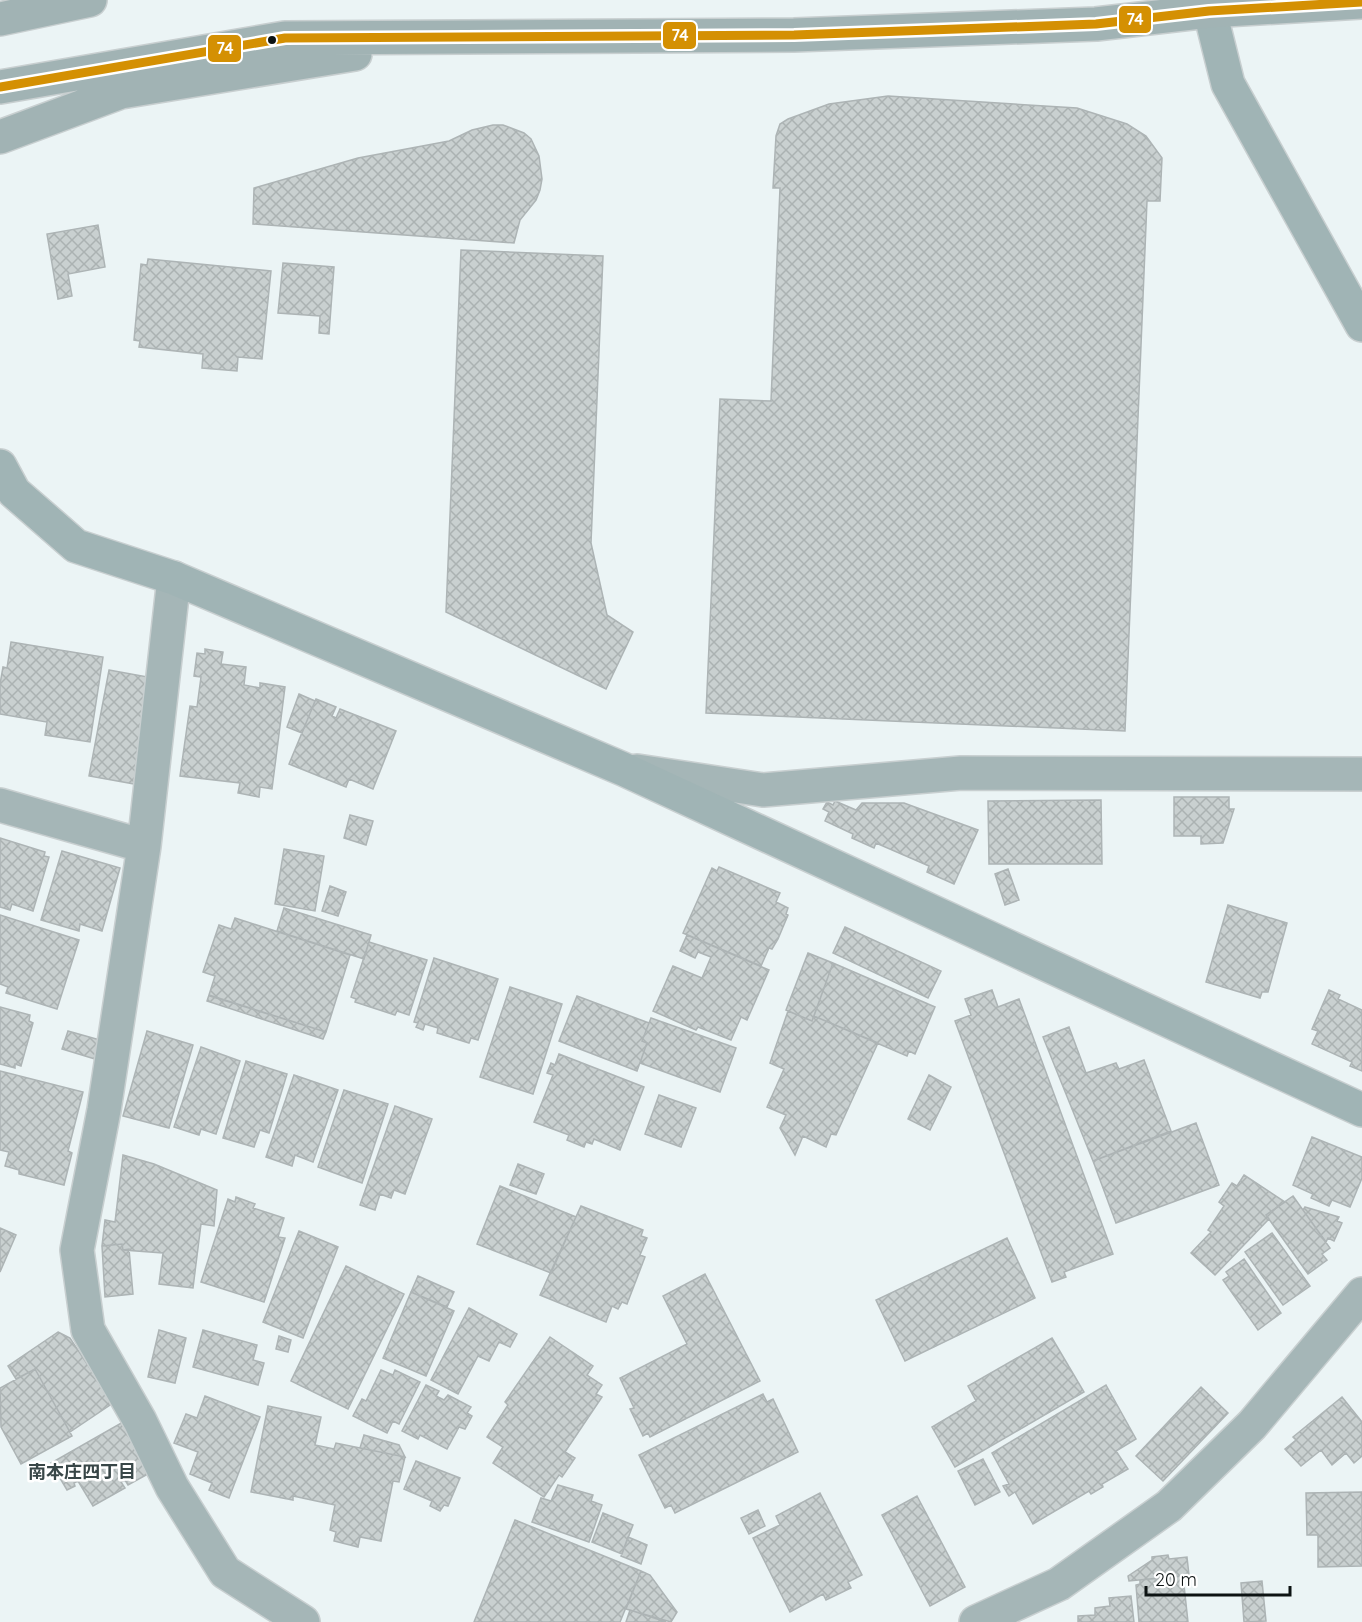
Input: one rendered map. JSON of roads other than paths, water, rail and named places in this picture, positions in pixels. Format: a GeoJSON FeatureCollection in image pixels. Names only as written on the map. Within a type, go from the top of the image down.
{"type":"FeatureCollection","features":[{"type":"Feature","properties":{"kind":"highway"},"geometry":{"type":"LineString","coordinates":[[0,19],[90,0]]}},
{"type":"Feature","properties":{"kind":"highway"},"geometry":{"type":"LineString","coordinates":[[0,87],[285,38],[794,35],[1096,24],[1208,5],[1362,2]]}},
{"type":"Feature","properties":{"kind":"highway"},"geometry":{"type":"LineString","coordinates":[[0,137],[121,92],[461,36]]}},
{"type":"Feature","properties":{"kind":"street"},"geometry":{"type":"LineString","coordinates":[[1208,5],[1228,84],[1362,325]]}},
{"type":"Feature","properties":{"kind":"street"},"geometry":{"type":"LineString","coordinates":[[5,485],[76,546],[174,578],[623,769],[1362,1110]]}},
{"type":"Feature","properties":{"kind":"street"},"geometry":{"type":"LineString","coordinates":[[174,578],[144,846],[104,1110],[77,1250],[88,1330],[140,1421],[172,1487],[225,1572],[303,1622]]}},
{"type":"Feature","properties":{"kind":"street"},"geometry":{"type":"LineString","coordinates":[[623,769],[763,790],[961,773],[1362,774]]}},
{"type":"Feature","properties":{"kind":"street"},"geometry":{"type":"LineString","coordinates":[[0,805],[144,846]]}},
{"type":"Feature","properties":{"kind":"street"},"geometry":{"type":"LineString","coordinates":[[976,1622],[1059,1584],[1169,1506],[1252,1425],[1362,1294]]}},
{"type":"Feature","properties":{"kind":"district","name":"南本庄四丁目"},"geometry":{"type":"Point","coordinates":[82,1471]}}]}
